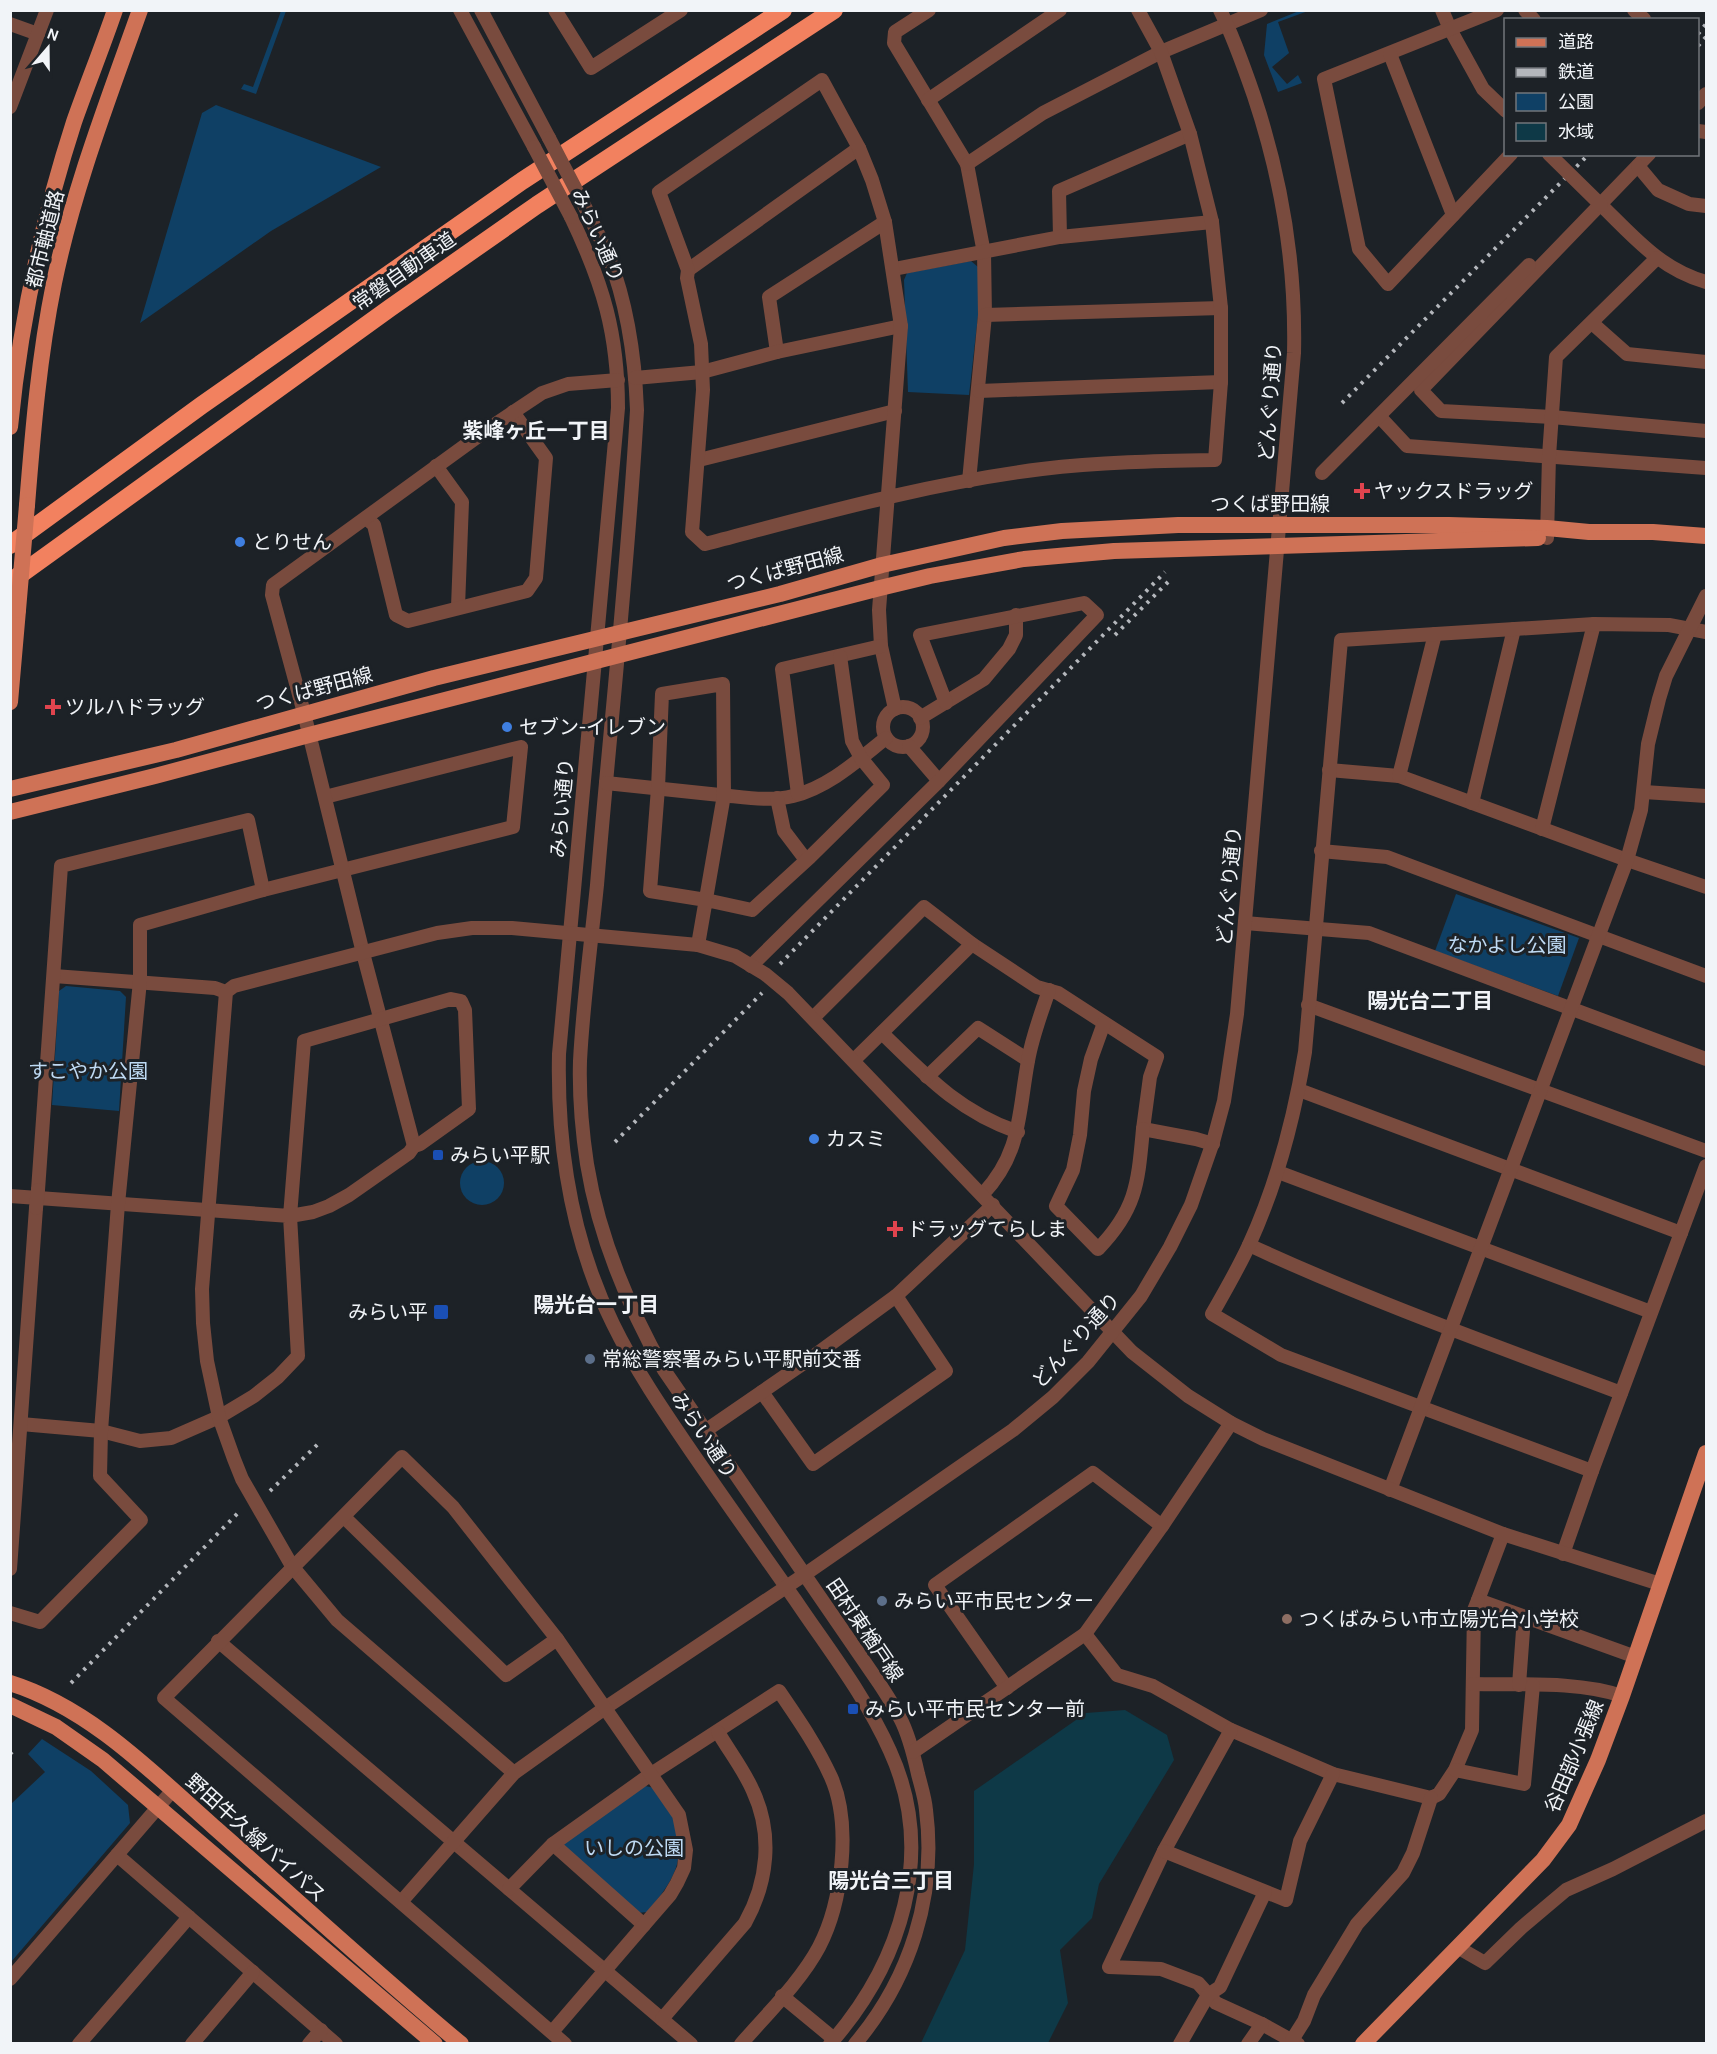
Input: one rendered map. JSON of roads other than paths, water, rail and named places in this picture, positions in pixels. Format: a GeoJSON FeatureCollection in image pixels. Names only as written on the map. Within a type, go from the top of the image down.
{"type":"FeatureCollection","features":[{"type":"Feature","properties":{"kind":"highway","name":"常磐自動車道"},"geometry":{"type":"LineString","coordinates":[[10,546],[202,405],[522,181],[783,10]]}},
{"type":"Feature","properties":{"kind":"highway","name":"常磐自動車道"},"geometry":{"type":"LineString","coordinates":[[10,582],[527,212],[834,10]]}},
{"type":"Feature","properties":{"kind":"main road","name":"都市軸道路"},"geometry":{"type":"LineString","coordinates":[[10,427],[14,376],[32,281],[57,177],[115,10]]}},
{"type":"Feature","properties":{"kind":"main road","name":"都市軸道路"},"geometry":{"type":"LineString","coordinates":[[10,702],[38,379],[54,282],[67,227],[103,111],[140,10]]}},
{"type":"Feature","properties":{"kind":"main road","name":"つくば野田線"},"geometry":{"type":"LineString","coordinates":[[10,789],[176,750],[304,713],[780,594],[882,565],[1004,538],[1062,531],[1179,525],[1449,525],[1547,533]]}},
{"type":"Feature","properties":{"kind":"main road","name":"つくば野田線"},"geometry":{"type":"LineString","coordinates":[[10,812],[880,588],[986,565],[1061,555],[1160,548],[1279,546],[1589,532],[1653,532],[1707,536]]}},
{"type":"Feature","properties":{"kind":"main road","name":"谷田部小張線"},"geometry":{"type":"LineString","coordinates":[[1363,2043],[1543,1860],[1569,1825],[1598,1760],[1622,1696],[1707,1453]]}},
{"type":"Feature","properties":{"kind":"main road","name":"野田牛久線バイパス"},"geometry":{"type":"LineString","coordinates":[[10,1683],[46,1697],[91,1724],[172,1791],[461,2043]]}},
{"type":"Feature","properties":{"kind":"main road","name":"野田牛久線バイパス"},"geometry":{"type":"LineString","coordinates":[[10,1705],[32,1714],[80,1743],[435,2043]]}},
{"type":"Feature","properties":{"kind":"street"},"geometry":{"type":"LineString","coordinates":[[11,107],[47,10]]}},
{"type":"Feature","properties":{"kind":"street","name":"みらい通り"},"geometry":{"type":"LineString","coordinates":[[460,10],[591,258],[608,310],[618,380],[616,440],[560,1054],[560,1124],[576,1220],[590,1266],[613,1324],[647,1386],[785,1587]]}},
{"type":"Feature","properties":{"kind":"street","name":"みらい通り"},"geometry":{"type":"LineString","coordinates":[[481,10],[607,253],[625,308],[635,378],[637,410],[634,463],[580,1062],[583,1131],[593,1194],[615,1271],[635,1316],[664,1370],[804,1575]]}},
{"type":"Feature","properties":{"kind":"street"},"geometry":{"type":"LineString","coordinates":[[555,10],[591,68],[681,10]]}},
{"type":"Feature","properties":{"kind":"street"},"geometry":{"type":"LineString","coordinates":[[929,10],[896,32],[894,43],[967,164],[984,253],[985,315],[969,481]]}},
{"type":"Feature","properties":{"kind":"street"},"geometry":{"type":"LineString","coordinates":[[928,100],[1060,10]]}},
{"type":"Feature","properties":{"kind":"street"},"geometry":{"type":"LineString","coordinates":[[895,709],[881,646],[879,610],[880,588],[887,498],[901,326],[885,222],[859,148],[822,80],[659,192],[688,270],[687,278],[701,344],[699,460],[692,532],[705,544],[887,498],[1041,469],[1125,461],[1215,460],[1221,382],[1221,308],[1212,222],[1190,134],[1161,52],[1138,10]]}},
{"type":"Feature","properties":{"kind":"street","name":"どんぐり通り"},"geometry":{"type":"LineString","coordinates":[[401,1902],[514,1773],[605,1708],[804,1575],[1021,1423],[1053,1397],[1088,1362],[1141,1296],[1170,1247],[1191,1205],[1213,1144],[1231,1061],[1281,525],[1295,325],[1292,274],[1284,209],[1271,152],[1244,66],[1220,10]]}},
{"type":"Feature","properties":{"kind":"street"},"geometry":{"type":"LineString","coordinates":[[967,164],[1043,112],[1161,52],[1261,10]]}},
{"type":"Feature","properties":{"kind":"street"},"geometry":{"type":"LineString","coordinates":[[1442,10],[1483,89],[1504,109]]}},
{"type":"Feature","properties":{"kind":"street"},"geometry":{"type":"LineString","coordinates":[[1497,10],[1324,79],[1359,249],[1388,284],[1509,156]]}},
{"type":"Feature","properties":{"kind":"street"},"geometry":{"type":"LineString","coordinates":[[10,24],[38,34]]}},
{"type":"Feature","properties":{"kind":"street"},"geometry":{"type":"LineString","coordinates":[[1390,54],[1454,215]]}},
{"type":"Feature","properties":{"kind":"street"},"geometry":{"type":"LineString","coordinates":[[1060,237],[1059,191],[1190,134]]}},
{"type":"Feature","properties":{"kind":"street"},"geometry":{"type":"LineString","coordinates":[[688,270],[859,148]]}},
{"type":"Feature","properties":{"kind":"street"},"geometry":{"type":"LineString","coordinates":[[1551,156],[1657,258],[1673,269],[1707,282]]}},
{"type":"Feature","properties":{"kind":"street"},"geometry":{"type":"LineString","coordinates":[[1647,156],[1421,390],[1441,411],[1552,417],[1707,430]]}},
{"type":"Feature","properties":{"kind":"street"},"geometry":{"type":"LineString","coordinates":[[1638,166],[1658,190],[1689,204],[1707,206]]}},
{"type":"Feature","properties":{"kind":"street"},"geometry":{"type":"LineString","coordinates":[[1322,473],[1584,211],[1601,205]]}},
{"type":"Feature","properties":{"kind":"street"},"geometry":{"type":"LineString","coordinates":[[777,352],[769,297],[885,222]]}},
{"type":"Feature","properties":{"kind":"street"},"geometry":{"type":"LineString","coordinates":[[894,269],[1060,237],[1212,222]]}},
{"type":"Feature","properties":{"kind":"street"},"geometry":{"type":"LineString","coordinates":[[1547,533],[1556,357],[1657,258]]}},
{"type":"Feature","properties":{"kind":"street"},"geometry":{"type":"LineString","coordinates":[[985,315],[1221,308]]}},
{"type":"Feature","properties":{"kind":"street"},"geometry":{"type":"LineString","coordinates":[[1592,323],[1627,354],[1707,362]]}},
{"type":"Feature","properties":{"kind":"street"},"geometry":{"type":"LineString","coordinates":[[635,378],[702,372],[777,352],[901,326]]}},
{"type":"Feature","properties":{"kind":"street"},"geometry":{"type":"LineString","coordinates":[[14,376],[38,379]]}},
{"type":"Feature","properties":{"kind":"street"},"geometry":{"type":"LineString","coordinates":[[414,1146],[272,595],[273,585],[513,411],[542,393],[568,384],[618,380]]}},
{"type":"Feature","properties":{"kind":"street"},"geometry":{"type":"LineString","coordinates":[[979,391],[1221,382]]}},
{"type":"Feature","properties":{"kind":"street"},"geometry":{"type":"LineString","coordinates":[[366,518],[374,525],[396,615],[408,621],[527,591],[536,578],[546,458],[513,411]]}},
{"type":"Feature","properties":{"kind":"street"},"geometry":{"type":"LineString","coordinates":[[699,460],[894,411]]}},
{"type":"Feature","properties":{"kind":"street"},"geometry":{"type":"LineString","coordinates":[[1379,416],[1407,446],[1707,468]]}},
{"type":"Feature","properties":{"kind":"street"},"geometry":{"type":"LineString","coordinates":[[436,466],[462,502],[458,607]]}},
{"type":"Feature","properties":{"kind":"street"},"geometry":{"type":"LineString","coordinates":[[1390,1490],[1627,860],[1639,819],[1648,744],[1659,699],[1666,676],[1707,596]]}},
{"type":"Feature","properties":{"kind":"street"},"geometry":{"type":"LineString","coordinates":[[752,966],[939,781],[1097,615],[1084,603],[920,635],[946,704]]}},
{"type":"Feature","properties":{"kind":"street"},"geometry":{"type":"LineString","coordinates":[[920,718],[984,679],[1010,650],[1016,635],[1016,615]]}},
{"type":"Feature","properties":{"kind":"street"},"geometry":{"type":"LineString","coordinates":[[1542,829],[1594,624]]}},
{"type":"Feature","properties":{"kind":"street"},"geometry":{"type":"LineString","coordinates":[[1592,1471],[1281,1355],[1212,1314],[1249,1245],[1278,1172],[1299,1090],[1305,1052],[1341,640],[1594,624],[1669,625],[1707,632]]}},
{"type":"Feature","properties":{"kind":"street"},"geometry":{"type":"LineString","coordinates":[[1472,802],[1514,629]]}},
{"type":"Feature","properties":{"kind":"street"},"geometry":{"type":"LineString","coordinates":[[1400,776],[1436,634]]}},
{"type":"Feature","properties":{"kind":"street"},"geometry":{"type":"LineString","coordinates":[[798,794],[782,669],[881,646]]}},
{"type":"Feature","properties":{"kind":"street"},"geometry":{"type":"LineString","coordinates":[[698,945],[706,900],[724,795],[723,684],[662,694],[650,891],[706,900],[752,910],[882,785],[861,758],[852,741],[840,656]]}},
{"type":"Feature","properties":{"kind":"street"},"geometry":{"type":"LineString","coordinates":[[906,707],[917,713],[920,718],[922,731],[915,743],[909,746],[896,746],[886,738],[883,724],[885,718],[895,709],[906,707]]}},
{"type":"Feature","properties":{"kind":"street"},"geometry":{"type":"LineString","coordinates":[[606,783],[777,798],[798,794],[849,768],[886,738]]}},
{"type":"Feature","properties":{"kind":"street"},"geometry":{"type":"LineString","coordinates":[[909,746],[939,781]]}},
{"type":"Feature","properties":{"kind":"street"},"geometry":{"type":"LineString","coordinates":[[10,1612],[40,1622],[141,1520],[100,1476],[101,1431],[118,1204],[140,981],[140,925],[263,890],[513,826],[521,747],[325,797]]}},
{"type":"Feature","properties":{"kind":"street"},"geometry":{"type":"LineString","coordinates":[[1329,770],[1400,776],[1627,860],[1707,887]]}},
{"type":"Feature","properties":{"kind":"street"},"geometry":{"type":"LineString","coordinates":[[1644,792],[1707,796]]}},
{"type":"Feature","properties":{"kind":"street"},"geometry":{"type":"LineString","coordinates":[[777,798],[784,831],[806,860]]}},
{"type":"Feature","properties":{"kind":"street"},"geometry":{"type":"LineString","coordinates":[[10,1569],[62,866],[248,820],[263,890]]}},
{"type":"Feature","properties":{"kind":"street"},"geometry":{"type":"LineString","coordinates":[[1321,851],[1387,857],[1707,976]]}},
{"type":"Feature","properties":{"kind":"street"},"geometry":{"type":"LineString","coordinates":[[813,1018],[924,907],[972,944],[1036,987],[1058,993],[1157,1057],[1150,1077],[1139,1173],[1134,1196],[1116,1231],[1098,1249],[1056,1206],[1073,1170],[1080,1135],[1084,1091],[1091,1059],[1104,1023]]}},
{"type":"Feature","properties":{"kind":"street"},"geometry":{"type":"LineString","coordinates":[[1245,922],[1369,933],[1707,1059]]}},
{"type":"Feature","properties":{"kind":"street"},"geometry":{"type":"LineString","coordinates":[[514,1773],[337,1620],[292,1566],[242,1479],[219,1417],[207,1361],[203,1323],[202,1289],[207,1210],[226,992],[234,986],[437,933],[472,928],[570,932],[698,945],[735,956],[788,993],[1132,1352],[1166,1380],[1231,1423],[1263,1439],[1503,1534],[1660,1584]]}},
{"type":"Feature","properties":{"kind":"street"},"geometry":{"type":"LineString","coordinates":[[854,1060],[972,944]]}},
{"type":"Feature","properties":{"kind":"street"},"geometry":{"type":"LineString","coordinates":[[54,976],[140,981],[215,988],[226,992]]}},
{"type":"Feature","properties":{"kind":"street"},"geometry":{"type":"LineString","coordinates":[[982,1194],[1002,1169],[1018,1132],[1028,1060],[1049,990]]}},
{"type":"Feature","properties":{"kind":"street"},"geometry":{"type":"LineString","coordinates":[[10,1196],[290,1216],[313,1212],[349,1195],[409,1153],[414,1146],[469,1109],[465,1010],[461,1001],[450,999],[304,1041],[290,1216],[297,1356],[278,1377],[254,1396],[219,1417],[171,1438],[140,1441],[101,1431],[21,1424]]}},
{"type":"Feature","properties":{"kind":"street"},"geometry":{"type":"LineString","coordinates":[[1308,1005],[1707,1151]]}},
{"type":"Feature","properties":{"kind":"street"},"geometry":{"type":"LineString","coordinates":[[927,1077],[978,1028],[1028,1060]]}},
{"type":"Feature","properties":{"kind":"street"},"geometry":{"type":"LineString","coordinates":[[882,1033],[948,1096],[998,1126],[1018,1132]]}},
{"type":"Feature","properties":{"kind":"street"},"geometry":{"type":"LineString","coordinates":[[1299,1090],[1681,1233]]}},
{"type":"Feature","properties":{"kind":"street"},"geometry":{"type":"LineString","coordinates":[[1143,1129],[1213,1144]]}},
{"type":"Feature","properties":{"kind":"street"},"geometry":{"type":"LineString","coordinates":[[1563,1554],[1707,1166]]}},
{"type":"Feature","properties":{"kind":"street"},"geometry":{"type":"LineString","coordinates":[[1278,1172],[1651,1312]]}},
{"type":"Feature","properties":{"kind":"street"},"geometry":{"type":"LineString","coordinates":[[705,1431],[896,1296],[993,1205]]}},
{"type":"Feature","properties":{"kind":"street"},"geometry":{"type":"LineString","coordinates":[[1249,1245],[1318,1277],[1621,1393]]}},
{"type":"Feature","properties":{"kind":"street"},"geometry":{"type":"LineString","coordinates":[[762,1392],[813,1464],[946,1371],[896,1296]]}},
{"type":"Feature","properties":{"kind":"street"},"geometry":{"type":"LineString","coordinates":[[913,1752],[1085,1634],[1162,1526],[1231,1423]]}},
{"type":"Feature","properties":{"kind":"street"},"geometry":{"type":"LineString","coordinates":[[552,2032],[677,1884],[684,1868],[686,1850],[679,1815],[556,1639],[453,1507],[402,1457],[164,1698],[552,2032],[565,2043]]}},
{"type":"Feature","properties":{"kind":"street"},"geometry":{"type":"LineString","coordinates":[[1007,1688],[935,1585],[1093,1473],[1162,1526]]}},
{"type":"Feature","properties":{"kind":"street"},"geometry":{"type":"LineString","coordinates":[[344,1517],[506,1675],[556,1639]]}},
{"type":"Feature","properties":{"kind":"street"},"geometry":{"type":"LineString","coordinates":[[1085,1634],[1117,1675],[1153,1686],[1231,1730],[1333,1774],[1431,1798],[1439,1794],[1455,1770],[1472,1730],[1474,1610],[1503,1534]]}},
{"type":"Feature","properties":{"kind":"street","name":"田村東楢戸線"},"geometry":{"type":"LineString","coordinates":[[804,1575],[879,1683],[901,1719],[913,1752],[926,1809],[929,1849],[927,1888],[920,1922],[905,1964],[890,1994],[869,2027],[855,2043]]}},
{"type":"Feature","properties":{"kind":"street","name":"田村東楢戸線"},"geometry":{"type":"LineString","coordinates":[[785,1587],[856,1688],[873,1718],[891,1752],[903,1786],[909,1819],[911,1847],[909,1882],[896,1939],[868,1994],[832,2041]]}},
{"type":"Feature","properties":{"kind":"street"},"geometry":{"type":"LineString","coordinates":[[1478,1600],[1636,1657]]}},
{"type":"Feature","properties":{"kind":"street"},"geometry":{"type":"LineString","coordinates":[[1455,1770],[1524,1784],[1526,1685],[1524,1617]]}},
{"type":"Feature","properties":{"kind":"street"},"geometry":{"type":"LineString","coordinates":[[218,1641],[691,2043]]}},
{"type":"Feature","properties":{"kind":"street"},"geometry":{"type":"LineString","coordinates":[[1473,1684],[1604,1689],[1622,1696]]}},
{"type":"Feature","properties":{"kind":"street"},"geometry":{"type":"LineString","coordinates":[[509,1889],[553,1844],[651,1774],[778,1691],[812,1738],[832,1779],[840,1812],[843,1841],[841,1876],[833,1912],[819,1947],[782,1996],[741,2043]]}},
{"type":"Feature","properties":{"kind":"street"},"geometry":{"type":"LineString","coordinates":[[1231,1730],[1164,1851],[1108,1967],[1161,1969],[1198,1983],[1216,2003],[1295,2042],[1314,1995],[1358,1924],[1403,1872],[1413,1853],[1431,1798]]}},
{"type":"Feature","properties":{"kind":"street"},"geometry":{"type":"LineString","coordinates":[[662,2019],[746,1923],[754,1908],[764,1876],[766,1845],[763,1820],[753,1790],[717,1732]]}},
{"type":"Feature","properties":{"kind":"street"},"geometry":{"type":"LineString","coordinates":[[1164,1851],[1286,1900],[1300,1841],[1333,1774]]}},
{"type":"Feature","properties":{"kind":"street"},"geometry":{"type":"LineString","coordinates":[[10,1979],[172,1791]]}},
{"type":"Feature","properties":{"kind":"street"},"geometry":{"type":"LineString","coordinates":[[1459,1947],[1485,1963],[1521,1928],[1566,1890],[1707,1821]]}},
{"type":"Feature","properties":{"kind":"street"},"geometry":{"type":"LineString","coordinates":[[553,1844],[644,1925]]}},
{"type":"Feature","properties":{"kind":"street"},"geometry":{"type":"LineString","coordinates":[[117,1855],[336,2043]]}},
{"type":"Feature","properties":{"kind":"street"},"geometry":{"type":"LineString","coordinates":[[1180,2043],[1208,1995],[1220,1987],[1265,1892]]}},
{"type":"Feature","properties":{"kind":"street"},"geometry":{"type":"LineString","coordinates":[[79,2043],[189,1917]]}},
{"type":"Feature","properties":{"kind":"street"},"geometry":{"type":"LineString","coordinates":[[192,2043],[253,1972]]}},
{"type":"Feature","properties":{"kind":"street"},"geometry":{"type":"LineString","coordinates":[[782,1996],[832,2041]]}},
{"type":"Feature","properties":{"kind":"street"},"geometry":{"type":"LineString","coordinates":[[1248,2043],[1262,2024]]}},
{"type":"Feature","properties":{"kind":"street"},"geometry":{"type":"LineString","coordinates":[[309,2043],[321,2030]]}},
{"type":"Feature","properties":{"kind":"water"},"geometry":{"type":"Polygon","coordinates":[[[1125,1710],[1167,1735],[1174,1760],[1099,1884],[1092,1918],[1060,1950],[1068,2003],[1048,2043],[921,2043],[965,1950],[974,1864],[974,1791],[1086,1713],[1125,1710]]]}},
{"type":"Feature","properties":{"kind":"railway"},"geometry":{"type":"LineString","coordinates":[[1699,33],[1706,24]]}},
{"type":"Feature","properties":{"kind":"railway"},"geometry":{"type":"LineString","coordinates":[[1699,45],[1706,37]]}},
{"type":"Feature","properties":{"kind":"railway"},"geometry":{"type":"LineString","coordinates":[[1342,403],[1587,156]]}},
{"type":"Feature","properties":{"kind":"railway"},"geometry":{"type":"LineString","coordinates":[[780,964],[1165,572]]}},
{"type":"Feature","properties":{"kind":"railway"},"geometry":{"type":"LineString","coordinates":[[1115,635],[1170,580]]}},
{"type":"Feature","properties":{"kind":"railway"},"geometry":{"type":"LineString","coordinates":[[615,1142],[762,993]]}},
{"type":"Feature","properties":{"kind":"railway"},"geometry":{"type":"LineString","coordinates":[[270,1491],[319,1443]]}},
{"type":"Feature","properties":{"kind":"railway"},"geometry":{"type":"LineString","coordinates":[[71,1683],[238,1513]]}},
{"type":"Feature","properties":{"kind":"railway"},"geometry":{"type":"LineString","coordinates":[[10,1754],[14,1750]]}},
{"type":"Feature","properties":{"kind":"place","name":"ヤックスドラッグ"},"geometry":{"type":"Point","coordinates":[1362,491]}},
{"type":"Feature","properties":{"kind":"place","name":"とりせん"},"geometry":{"type":"Point","coordinates":[240,542]}},
{"type":"Feature","properties":{"kind":"place","name":"ツルハドラッグ"},"geometry":{"type":"Point","coordinates":[53,707]}},
{"type":"Feature","properties":{"kind":"place","name":"セブン-イレブン"},"geometry":{"type":"Point","coordinates":[507,727]}},
{"type":"Feature","properties":{"kind":"place","name":"カスミ"},"geometry":{"type":"Point","coordinates":[814,1139]}},
{"type":"Feature","properties":{"kind":"place","name":"みらい平駅"},"geometry":{"type":"Point","coordinates":[438,1155]}},
{"type":"Feature","properties":{"kind":"place","name":"ドラッグてらしま"},"geometry":{"type":"Point","coordinates":[895,1229]}},
{"type":"Feature","properties":{"kind":"place","name":"みらい平"},"geometry":{"type":"Point","coordinates":[441,1312]}},
{"type":"Feature","properties":{"kind":"place","name":"常総警察署みらい平駅前交番"},"geometry":{"type":"Point","coordinates":[590,1359]}},
{"type":"Feature","properties":{"kind":"place","name":"みらい平市民センター"},"geometry":{"type":"Point","coordinates":[882,1601]}},
{"type":"Feature","properties":{"kind":"place","name":"つくばみらい市立陽光台小学校"},"geometry":{"type":"Point","coordinates":[1287,1619]}},
{"type":"Feature","properties":{"kind":"place","name":"みらい平市民センター前"},"geometry":{"type":"Point","coordinates":[853,1709]}},
{"type":"Feature","properties":{"kind":"district","name":"紫峰ヶ丘一丁目"},"geometry":{"type":"Point","coordinates":[536,431]}},
{"type":"Feature","properties":{"kind":"district","name":"陽光台二丁目"},"geometry":{"type":"Point","coordinates":[1430,1001]}},
{"type":"Feature","properties":{"kind":"district","name":"陽光台一丁目"},"geometry":{"type":"Point","coordinates":[596,1305]}},
{"type":"Feature","properties":{"kind":"district","name":"陽光台三丁目"},"geometry":{"type":"Point","coordinates":[891,1881]}},
{"type":"Feature","properties":{"kind":"park label","name":"なかよし公園"},"geometry":{"type":"Point","coordinates":[1507,945]}},
{"type":"Feature","properties":{"kind":"park label","name":"すこやか公園"},"geometry":{"type":"Point","coordinates":[88,1071]}},
{"type":"Feature","properties":{"kind":"park label","name":"いしの公園"},"geometry":{"type":"Point","coordinates":[634,1848]}}]}
